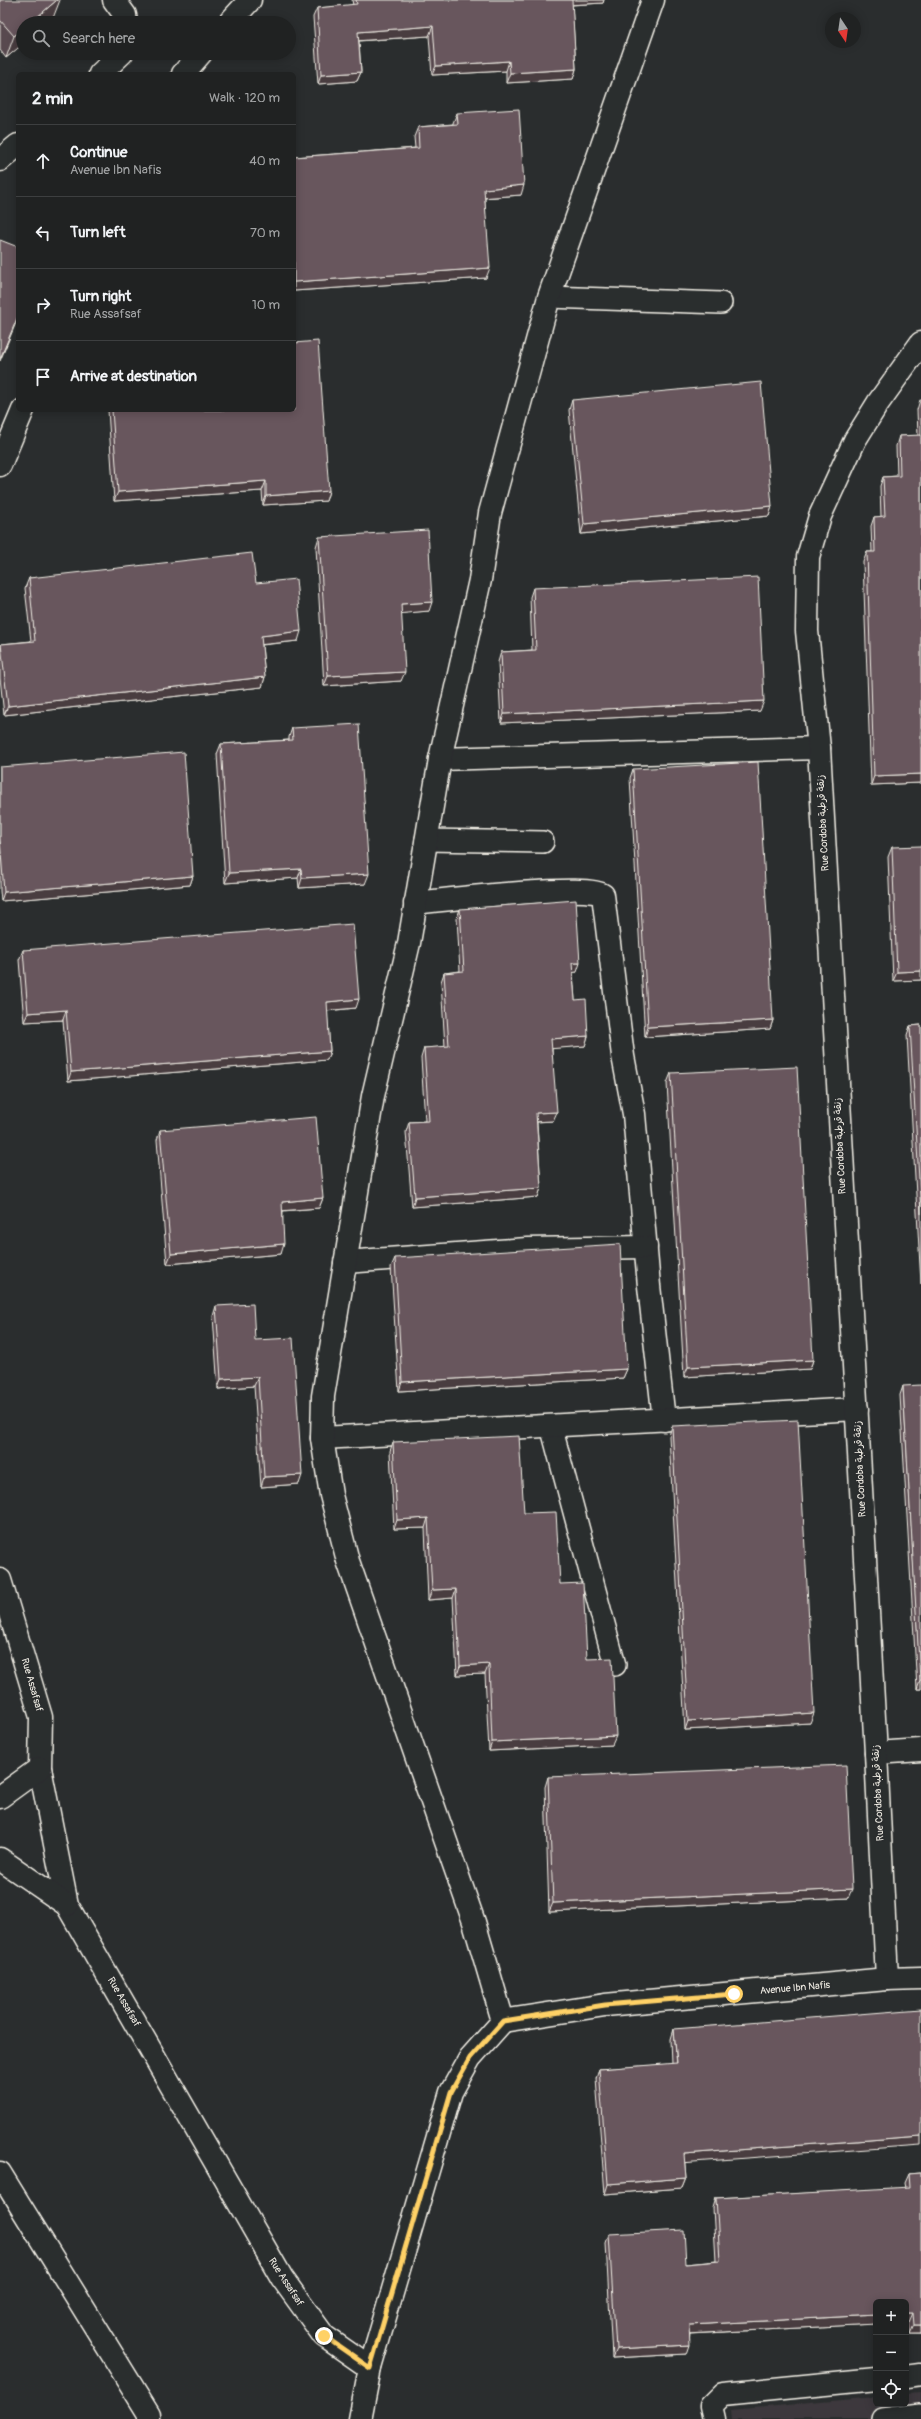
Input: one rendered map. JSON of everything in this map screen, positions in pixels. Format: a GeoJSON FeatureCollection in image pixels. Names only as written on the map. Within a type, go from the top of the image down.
{"type":"FeatureCollection","features":[{"type":"Feature","properties":{"kind":"street"},"geometry":{"type":"LineString","coordinates":[[114,0],[125,16]]}},
{"type":"Feature","properties":{"kind":"street"},"geometry":{"type":"LineString","coordinates":[[235,16],[250,0]]}},
{"type":"Feature","properties":{"kind":"street"},"geometry":{"type":"LineString","coordinates":[[360,2419],[370,2368],[451,2092],[470,2058],[503,2021],[474,1922],[348,1561],[331,1495],[322,1438],[324,1396],[373,1096],[409,943],[440,759],[480,580],[490,513],[549,297],[611,115],[653,0]]}},
{"type":"Feature","properties":{"kind":"street"},"geometry":{"type":"LineString","coordinates":[[102,72],[115,60]]}},
{"type":"Feature","properties":{"kind":"street"},"geometry":{"type":"LineString","coordinates":[[184,72],[195,60]]}},
{"type":"Feature","properties":{"kind":"street"},"geometry":{"type":"LineString","coordinates":[[0,160],[16,147]]}},
{"type":"Feature","properties":{"kind":"street","name":"Rue Cordoba زنقة قرطبة"},"geometry":{"type":"LineString","coordinates":[[887,1979],[857,1409],[819,748],[807,631],[808,558],[820,516],[855,440],[878,402],[921,343]]}},
{"type":"Feature","properties":{"kind":"street"},"geometry":{"type":"LineString","coordinates":[[0,465],[22,412]]}},
{"type":"Feature","properties":{"kind":"street"},"geometry":{"type":"LineString","coordinates":[[440,759],[819,748]]}},
{"type":"Feature","properties":{"kind":"street"},"geometry":{"type":"LineString","coordinates":[[415,903],[528,892],[588,891],[599,892],[603,895],[623,1056],[634,1114],[664,1420]]}},
{"type":"Feature","properties":{"kind":"street"},"geometry":{"type":"LineString","coordinates":[[345,1262],[527,1249],[646,1247]]}},
{"type":"Feature","properties":{"kind":"street"},"geometry":{"type":"LineString","coordinates":[[322,1438],[857,1409]]}},
{"type":"Feature","properties":{"kind":"street","name":"Rue Assafsaf"},"geometry":{"type":"LineString","coordinates":[[0,1580],[41,1717],[40,1768],[67,1905],[282,2278],[324,2336],[370,2368]]}},
{"type":"Feature","properties":{"kind":"street"},"geometry":{"type":"LineString","coordinates":[[876,1753],[921,1750]]}},
{"type":"Feature","properties":{"kind":"street"},"geometry":{"type":"LineString","coordinates":[[0,1797],[40,1768]]}},
{"type":"Feature","properties":{"kind":"street"},"geometry":{"type":"LineString","coordinates":[[0,1859],[67,1905]]}},
{"type":"Feature","properties":{"kind":"street","name":"Avenue Ibn Nafis"},"geometry":{"type":"LineString","coordinates":[[503,2021],[605,2005],[887,1979],[921,1978]]}},
{"type":"Feature","properties":{"kind":"street"},"geometry":{"type":"LineString","coordinates":[[0,2173],[149,2414],[149,2419]]}},
{"type":"Feature","properties":{"kind":"street"},"geometry":{"type":"LineString","coordinates":[[909,2377],[921,2375]]}},
{"type":"Feature","properties":{"kind":"street"},"geometry":{"type":"LineString","coordinates":[[714,2419],[711,2406],[723,2394],[873,2379]]}},
{"type":"Feature","properties":{"kind":"lane"},"geometry":{"type":"LineString","coordinates":[[549,297],[721,303]]}},
{"type":"Feature","properties":{"kind":"lane"},"geometry":{"type":"LineString","coordinates":[[426,840],[543,842]]}},
{"type":"Feature","properties":{"kind":"lane"},"geometry":{"type":"LineString","coordinates":[[552,1426],[615,1664]]}},
{"type":"Feature","properties":{"kind":"lane"},"geometry":{"type":"LineString","coordinates":[[883,2419],[921,2414]]}},
{"type":"Feature","properties":{"kind":"shaded area"},"geometry":{"type":"Polygon","coordinates":[[[921,2393],[921,2419],[732,2419],[731,2410],[873,2397],[873,2407],[909,2407],[909,2394],[921,2393]]]}},
{"type":"Feature","properties":{"kind":"building"},"geometry":{"type":"Polygon","coordinates":[[[0,0],[57,0],[38,16],[16,16],[16,34],[14,36],[0,20],[0,0]]]}},
{"type":"Feature","properties":{"kind":"building"},"geometry":{"type":"Polygon","coordinates":[[[356,0],[572,0],[576,69],[510,73],[509,61],[436,66],[433,26],[358,32],[361,72],[321,75],[317,8],[357,4],[356,0]]]}},
{"type":"Feature","properties":{"kind":"building"},"geometry":{"type":"Polygon","coordinates":[[[519,109],[524,185],[484,189],[490,268],[296,282],[296,157],[419,148],[418,127],[458,124],[457,113],[519,109]]]}},
{"type":"Feature","properties":{"kind":"building"},"geometry":{"type":"Polygon","coordinates":[[[0,240],[16,246],[16,321],[0,359],[0,240]]]}},
{"type":"Feature","properties":{"kind":"building"},"geometry":{"type":"Polygon","coordinates":[[[318,341],[329,491],[266,496],[266,481],[118,492],[112,412],[296,412],[296,343],[318,341]]]}},
{"type":"Feature","properties":{"kind":"building"},"geometry":{"type":"Polygon","coordinates":[[[761,382],[772,506],[584,524],[572,400],[761,382]]]}},
{"type":"Feature","properties":{"kind":"building"},"geometry":{"type":"Polygon","coordinates":[[[921,435],[921,774],[874,776],[867,552],[875,552],[874,517],[885,516],[883,477],[900,476],[899,436],[921,435]]]}},
{"type":"Feature","properties":{"kind":"building"},"geometry":{"type":"Polygon","coordinates":[[[428,530],[432,602],[401,604],[405,672],[328,676],[319,537],[428,530]]]}},
{"type":"Feature","properties":{"kind":"building"},"geometry":{"type":"Polygon","coordinates":[[[252,553],[256,583],[296,579],[301,631],[261,636],[265,677],[8,706],[1,644],[35,641],[29,578],[252,553]]]}},
{"type":"Feature","properties":{"kind":"building"},"geometry":{"type":"Polygon","coordinates":[[[758,577],[764,701],[504,714],[501,652],[536,650],[533,588],[758,577]]]}},
{"type":"Feature","properties":{"kind":"building"},"geometry":{"type":"Polygon","coordinates":[[[359,724],[369,874],[302,878],[301,869],[229,873],[221,744],[293,740],[292,728],[359,724]]]}},
{"type":"Feature","properties":{"kind":"building"},"geometry":{"type":"Polygon","coordinates":[[[184,752],[193,876],[4,892],[0,839],[0,767],[184,752]]]}},
{"type":"Feature","properties":{"kind":"building"},"geometry":{"type":"Polygon","coordinates":[[[758,762],[773,1020],[648,1027],[633,769],[758,762]]]}},
{"type":"Feature","properties":{"kind":"building"},"geometry":{"type":"Polygon","coordinates":[[[921,846],[921,971],[897,972],[892,847],[921,846]]]}},
{"type":"Feature","properties":{"kind":"building"},"geometry":{"type":"Polygon","coordinates":[[[576,900],[580,963],[572,963],[575,1000],[586,999],[588,1036],[551,1039],[557,1112],[536,1113],[541,1188],[415,1197],[409,1122],[429,1121],[424,1048],[449,1046],[444,973],[464,971],[460,909],[576,900]]]}},
{"type":"Feature","properties":{"kind":"building"},"geometry":{"type":"Polygon","coordinates":[[[353,924],[359,999],[327,1002],[330,1051],[71,1072],[66,1010],[28,1013],[23,950],[353,924]]]}},
{"type":"Feature","properties":{"kind":"building"},"geometry":{"type":"Polygon","coordinates":[[[921,1025],[921,1214],[910,1026],[921,1025]]]}},
{"type":"Feature","properties":{"kind":"building"},"geometry":{"type":"Polygon","coordinates":[[[797,1067],[813,1360],[688,1367],[671,1073],[797,1067]]]}},
{"type":"Feature","properties":{"kind":"building"},"geometry":{"type":"Polygon","coordinates":[[[316,1117],[323,1198],[282,1202],[284,1244],[171,1254],[160,1130],[316,1117]]]}},
{"type":"Feature","properties":{"kind":"building"},"geometry":{"type":"Polygon","coordinates":[[[620,1244],[627,1369],[402,1382],[395,1258],[620,1244]]]}},
{"type":"Feature","properties":{"kind":"building"},"geometry":{"type":"Polygon","coordinates":[[[253,1304],[255,1340],[293,1338],[302,1475],[264,1477],[258,1377],[221,1379],[216,1306],[253,1304]]]}},
{"type":"Feature","properties":{"kind":"building"},"geometry":{"type":"Polygon","coordinates":[[[921,1385],[921,1680],[920,1680],[903,1386],[921,1385]]]}},
{"type":"Feature","properties":{"kind":"building"},"geometry":{"type":"Polygon","coordinates":[[[798,1420],[814,1713],[688,1721],[672,1426],[798,1420]]]}},
{"type":"Feature","properties":{"kind":"building"},"geometry":{"type":"Polygon","coordinates":[[[519,1436],[524,1513],[556,1512],[560,1584],[583,1583],[587,1659],[612,1658],[616,1736],[492,1742],[489,1664],[460,1666],[456,1589],[432,1590],[428,1518],[397,1520],[393,1442],[519,1436]]]}},
{"type":"Feature","properties":{"kind":"building"},"geometry":{"type":"Polygon","coordinates":[[[846,1765],[852,1889],[553,1903],[548,1777],[846,1765]]]}},
{"type":"Feature","properties":{"kind":"building"},"geometry":{"type":"Polygon","coordinates":[[[921,2009],[921,2136],[684,2154],[686,2178],[608,2184],[599,2069],[677,2063],[674,2029],[921,2009]]]}},
{"type":"Feature","properties":{"kind":"building"},"geometry":{"type":"Polygon","coordinates":[[[921,2173],[921,2325],[914,2325],[913,2313],[909,2313],[909,2299],[873,2299],[873,2315],[689,2325],[690,2345],[616,2349],[609,2234],[684,2230],[686,2264],[720,2261],[716,2198],[909,2187],[908,2174],[921,2173]]]}},
{"type":"Feature","properties":{"kind":"route"},"geometry":{"type":"LineString","coordinates":[[324,2336],[370,2368],[451,2092],[470,2058],[503,2021],[605,2005],[734,1994]]}}]}
